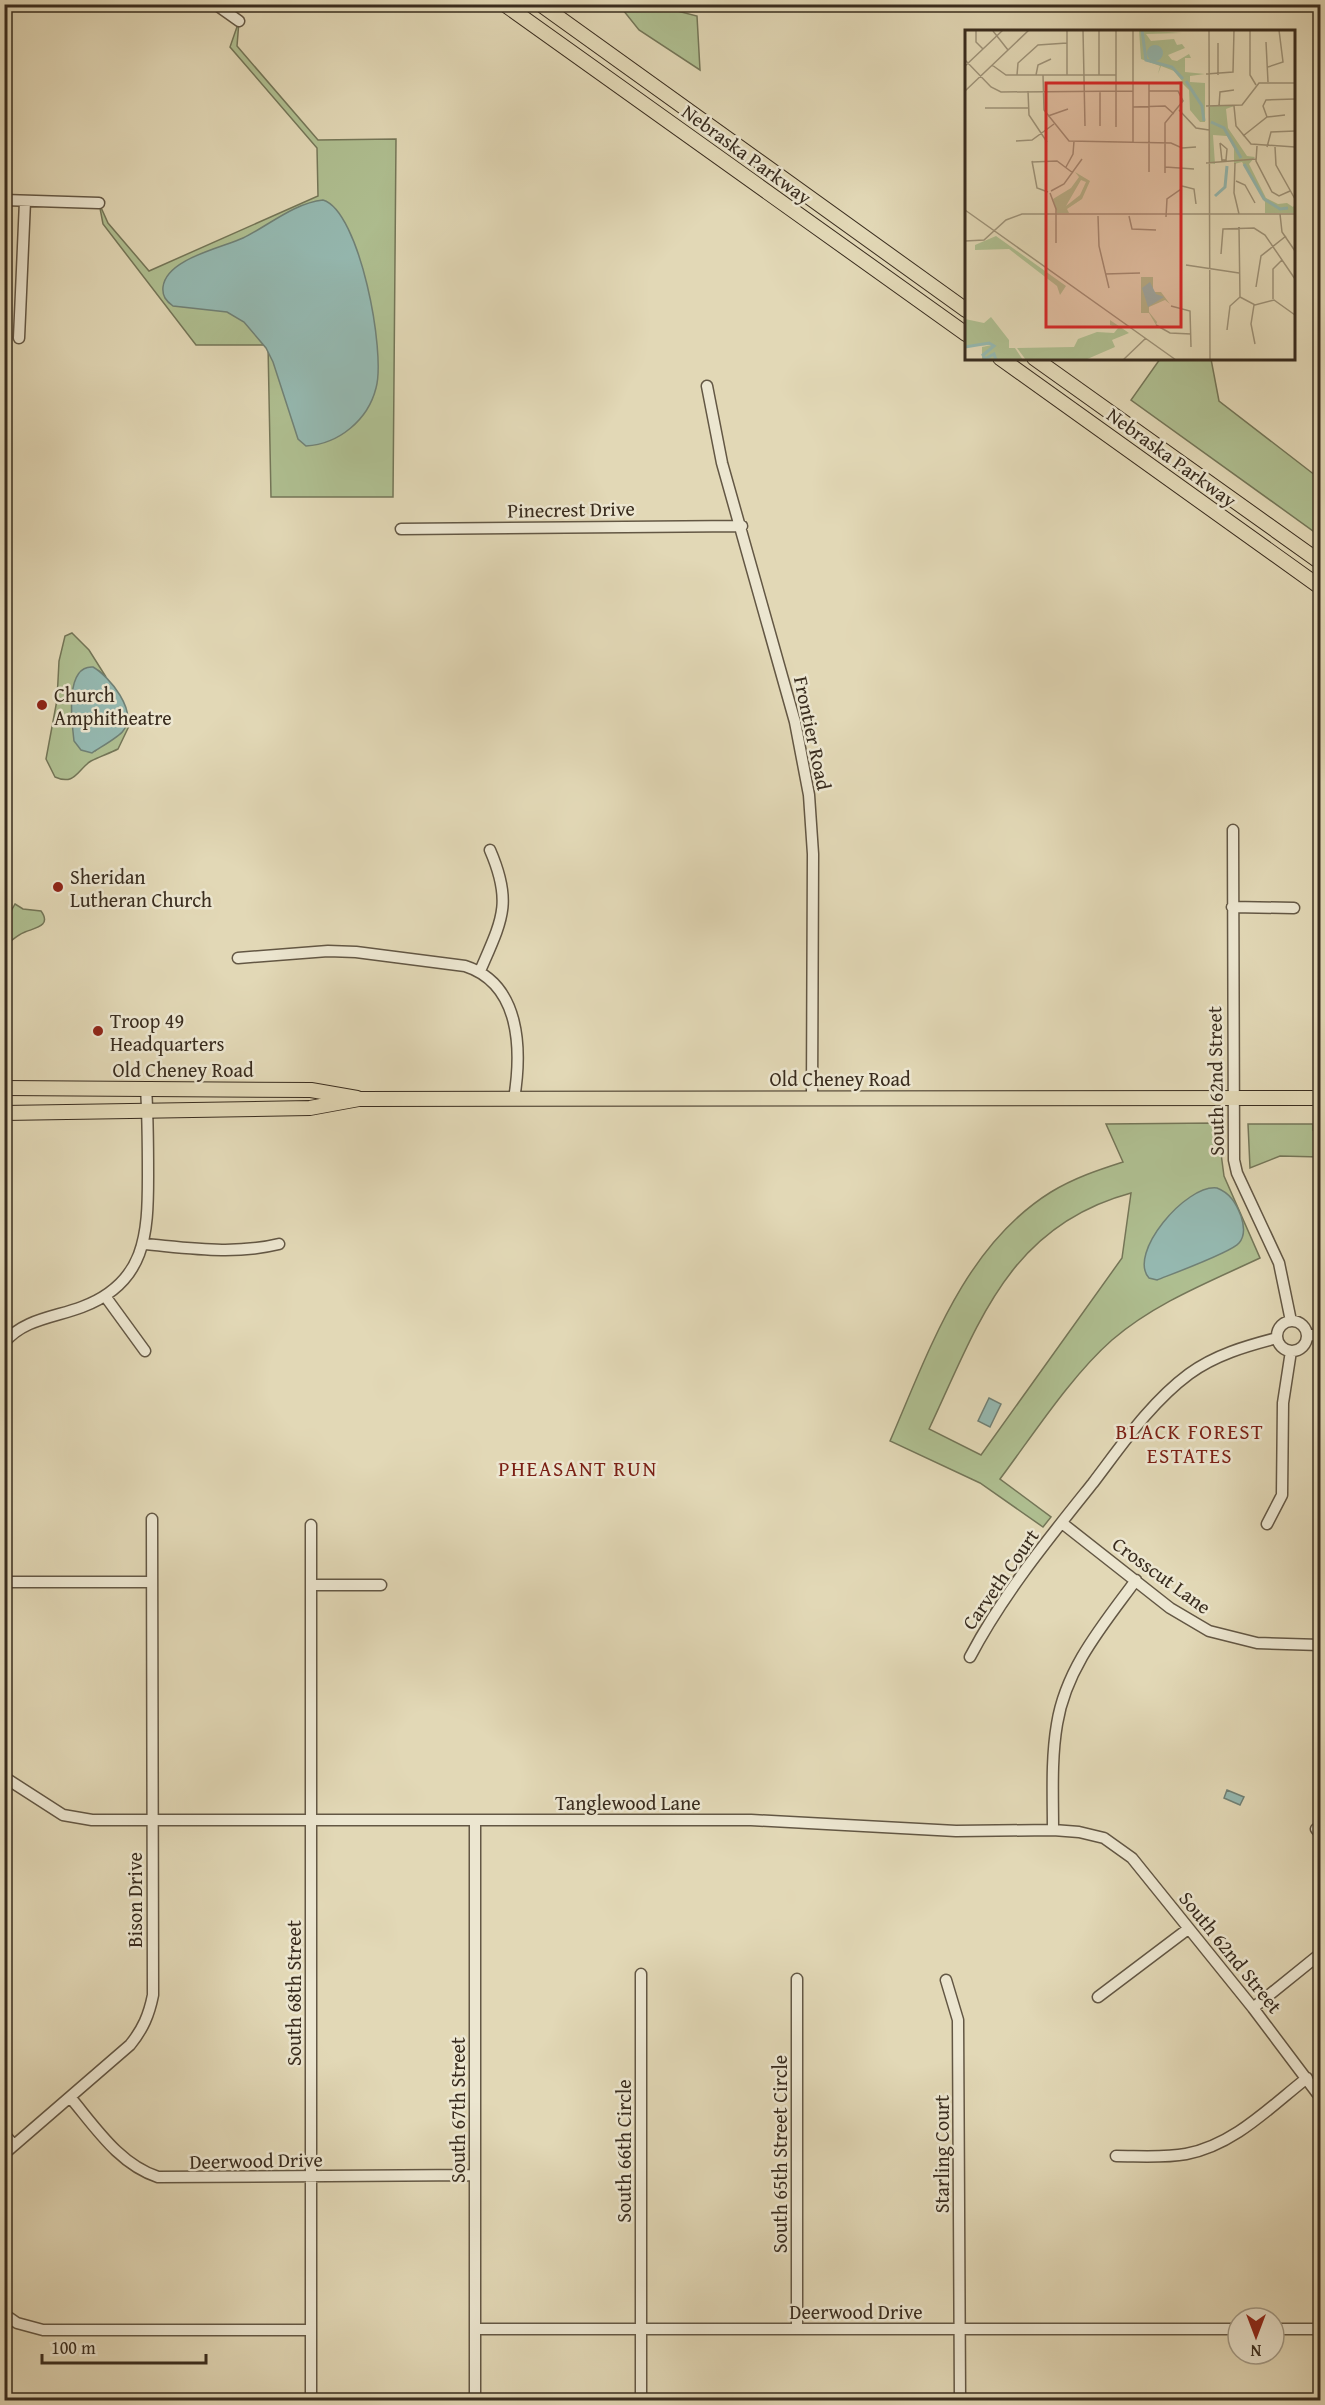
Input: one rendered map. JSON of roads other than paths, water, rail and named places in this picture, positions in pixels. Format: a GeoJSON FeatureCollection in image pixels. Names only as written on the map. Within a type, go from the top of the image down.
{"type":"FeatureCollection","features":[{"type":"Feature","properties":{"kind":"main road","name":"Nebraska Parkway"},"geometry":{"type":"LineString","coordinates":[[504,4],[965,333]]}},
{"type":"Feature","properties":{"kind":"main road","name":"Nebraska Parkway"},"geometry":{"type":"LineString","coordinates":[[540,4],[965,309]]}},
{"type":"Feature","properties":{"kind":"main road","name":"Nebraska Parkway"},"geometry":{"type":"LineString","coordinates":[[1003,360],[1320,587]]}},
{"type":"Feature","properties":{"kind":"main road","name":"Nebraska Parkway"},"geometry":{"type":"LineString","coordinates":[[1037,360],[1320,562]]}},
{"type":"Feature","properties":{"kind":"main road","name":"Old Cheney Road"},"geometry":{"type":"LineString","coordinates":[[4,1088],[311,1090],[359,1099]]}},
{"type":"Feature","properties":{"kind":"main road","name":"Old Cheney Road"},"geometry":{"type":"LineString","coordinates":[[4,1113],[310,1108],[359,1099],[1320,1098]]}},
{"type":"Feature","properties":{"kind":"street"},"geometry":{"type":"LineString","coordinates":[[215,4],[239,21]]}},
{"type":"Feature","properties":{"kind":"street"},"geometry":{"type":"LineString","coordinates":[[4,201],[99,203]]}},
{"type":"Feature","properties":{"kind":"street"},"geometry":{"type":"LineString","coordinates":[[19,338],[26,201]]}},
{"type":"Feature","properties":{"kind":"street","name":"Frontier Road"},"geometry":{"type":"LineString","coordinates":[[707,386],[722,463],[742,526],[795,722],[809,795],[813,854],[812,1098]]}},
{"type":"Feature","properties":{"kind":"street","name":"Pinecrest Drive"},"geometry":{"type":"LineString","coordinates":[[401,529],[742,526]]}},
{"type":"Feature","properties":{"kind":"street","name":"South 62nd Street"},"geometry":{"type":"LineString","coordinates":[[1233,830],[1232,1098],[1235,1167],[1282,1272],[1291,1321]]}},
{"type":"Feature","properties":{"kind":"street"},"geometry":{"type":"LineString","coordinates":[[480,971],[502,918],[504,902],[501,877],[490,850]]}},
{"type":"Feature","properties":{"kind":"street"},"geometry":{"type":"LineString","coordinates":[[1232,907],[1294,908]]}},
{"type":"Feature","properties":{"kind":"street"},"geometry":{"type":"LineString","coordinates":[[238,958],[328,951],[356,952],[465,966],[480,971],[501,988],[513,1012],[518,1079],[514,1099]]}},
{"type":"Feature","properties":{"kind":"street"},"geometry":{"type":"LineString","coordinates":[[4,1343],[30,1323],[79,1309],[105,1296],[134,1267],[144,1244],[147,1221],[146,1089]]}},
{"type":"Feature","properties":{"kind":"street"},"geometry":{"type":"LineString","coordinates":[[144,1244],[230,1251],[259,1249],[279,1244]]}},
{"type":"Feature","properties":{"kind":"street"},"geometry":{"type":"LineString","coordinates":[[105,1296],[145,1351]]}},
{"type":"Feature","properties":{"kind":"street"},"geometry":{"type":"LineString","coordinates":[[1291,1321],[1300,1323],[1307,1336],[1300,1348],[1291,1351],[1282,1347],[1277,1338],[1281,1325],[1291,1321]]}},
{"type":"Feature","properties":{"kind":"street"},"geometry":{"type":"LineString","coordinates":[[1307,1336],[1320,1334]]}},
{"type":"Feature","properties":{"kind":"street","name":"Carveth Court"},"geometry":{"type":"LineString","coordinates":[[970,1657],[991,1618],[1151,1409],[1172,1388],[1218,1358],[1239,1348],[1277,1338]]}},
{"type":"Feature","properties":{"kind":"street"},"geometry":{"type":"LineString","coordinates":[[1267,1524],[1282,1495],[1283,1403],[1291,1351]]}},
{"type":"Feature","properties":{"kind":"street","name":"Bison Drive"},"geometry":{"type":"LineString","coordinates":[[4,2154],[130,2045],[139,2035],[150,2011],[153,1995],[152,1519]]}},
{"type":"Feature","properties":{"kind":"street","name":"Crosscut Lane"},"geometry":{"type":"LineString","coordinates":[[1062,1523],[1170,1608],[1224,1637],[1257,1643],[1320,1645]]}},
{"type":"Feature","properties":{"kind":"street","name":"South 68th Street"},"geometry":{"type":"LineString","coordinates":[[311,1525],[311,2400]]}},
{"type":"Feature","properties":{"kind":"street"},"geometry":{"type":"LineString","coordinates":[[1053,1830],[1057,1724],[1068,1685],[1090,1641],[1136,1580]]}},
{"type":"Feature","properties":{"kind":"street"},"geometry":{"type":"LineString","coordinates":[[4,1582],[151,1582]]}},
{"type":"Feature","properties":{"kind":"street"},"geometry":{"type":"LineString","coordinates":[[312,1585],[381,1585]]}},
{"type":"Feature","properties":{"kind":"street","name":"Tanglewood Lane"},"geometry":{"type":"LineString","coordinates":[[4,1777],[63,1815],[79,1820],[752,1820],[956,1831],[1053,1830],[1079,1832],[1104,1838]]}},
{"type":"Feature","properties":{"kind":"street","name":"South 67th Street"},"geometry":{"type":"LineString","coordinates":[[475,1820],[475,2400]]}},
{"type":"Feature","properties":{"kind":"street","name":"South 62nd Street"},"geometry":{"type":"LineString","coordinates":[[1104,1838],[1132,1858],[1253,2008],[1320,2097]]}},
{"type":"Feature","properties":{"kind":"street"},"geometry":{"type":"LineString","coordinates":[[1098,1997],[1188,1929]]}},
{"type":"Feature","properties":{"kind":"street"},"geometry":{"type":"LineString","coordinates":[[1253,2008],[1320,1954]]}},
{"type":"Feature","properties":{"kind":"street","name":"South 66th Circle"},"geometry":{"type":"LineString","coordinates":[[641,1974],[641,2400]]}},
{"type":"Feature","properties":{"kind":"street","name":"South 65th Street Circle"},"geometry":{"type":"LineString","coordinates":[[796,2329],[797,1979]]}},
{"type":"Feature","properties":{"kind":"street","name":"Starling Court"},"geometry":{"type":"LineString","coordinates":[[946,1980],[958,2020],[960,2400]]}},
{"type":"Feature","properties":{"kind":"street"},"geometry":{"type":"LineString","coordinates":[[1116,2156],[1185,2154],[1219,2144],[1237,2134],[1307,2078]]}},
{"type":"Feature","properties":{"kind":"street","name":"Deerwood Drive"},"geometry":{"type":"LineString","coordinates":[[70,2097],[122,2157],[143,2172],[171,2178],[475,2175]]}},
{"type":"Feature","properties":{"kind":"street"},"geometry":{"type":"LineString","coordinates":[[4,2134],[14,2145]]}},
{"type":"Feature","properties":{"kind":"street"},"geometry":{"type":"LineString","coordinates":[[4,2314],[17,2323],[43,2330],[311,2330]]}},
{"type":"Feature","properties":{"kind":"street","name":"Deerwood Drive"},"geometry":{"type":"LineString","coordinates":[[475,2329],[1226,2329]]}},
{"type":"Feature","properties":{"kind":"street"},"geometry":{"type":"LineString","coordinates":[[1286,2329],[1320,2329]]}},
{"type":"Feature","properties":{"kind":"water"},"geometry":{"type":"Polygon","coordinates":[[[323,200],[336,210],[348,229],[359,255],[373,316],[378,370],[372,400],[359,420],[330,441],[306,446],[298,439],[273,362],[266,348],[244,322],[227,312],[173,306],[165,298],[163,287],[166,277],[184,262],[243,238],[302,206],[323,200]]]}},
{"type":"Feature","properties":{"kind":"water"},"geometry":{"type":"Polygon","coordinates":[[[93,667],[107,678],[120,695],[125,705],[127,723],[121,733],[92,753],[81,750],[74,741],[71,709],[74,685],[78,675],[84,669],[93,667]]]}},
{"type":"Feature","properties":{"kind":"water"},"geometry":{"type":"Polygon","coordinates":[[[1217,1188],[1232,1199],[1241,1216],[1244,1233],[1239,1243],[1201,1263],[1157,1280],[1149,1278],[1144,1267],[1146,1253],[1163,1222],[1190,1197],[1204,1190],[1217,1188]]]}},
{"type":"Feature","properties":{"kind":"water"},"geometry":{"type":"Polygon","coordinates":[[[989,1398],[1001,1404],[990,1427],[978,1421],[989,1398]]]}},
{"type":"Feature","properties":{"kind":"water"},"geometry":{"type":"Polygon","coordinates":[[[1227,1790],[1244,1797],[1240,1805],[1224,1798],[1227,1790]]]}},
{"type":"Feature","properties":{"kind":"place","name":"Church Amphitheatre"},"geometry":{"type":"Point","coordinates":[42,705]}},
{"type":"Feature","properties":{"kind":"place","name":"Sheridan Lutheran Church"},"geometry":{"type":"Point","coordinates":[58,887]}},
{"type":"Feature","properties":{"kind":"place","name":"Troop 49 Headquarters"},"geometry":{"type":"Point","coordinates":[98,1031]}},
{"type":"Feature","properties":{"kind":"district","name":"BLACK FOREST ESTATES"},"geometry":{"type":"Point","coordinates":[1190,1443]}},
{"type":"Feature","properties":{"kind":"district","name":"PHEASANT RUN"},"geometry":{"type":"Point","coordinates":[578,1468]}}]}
